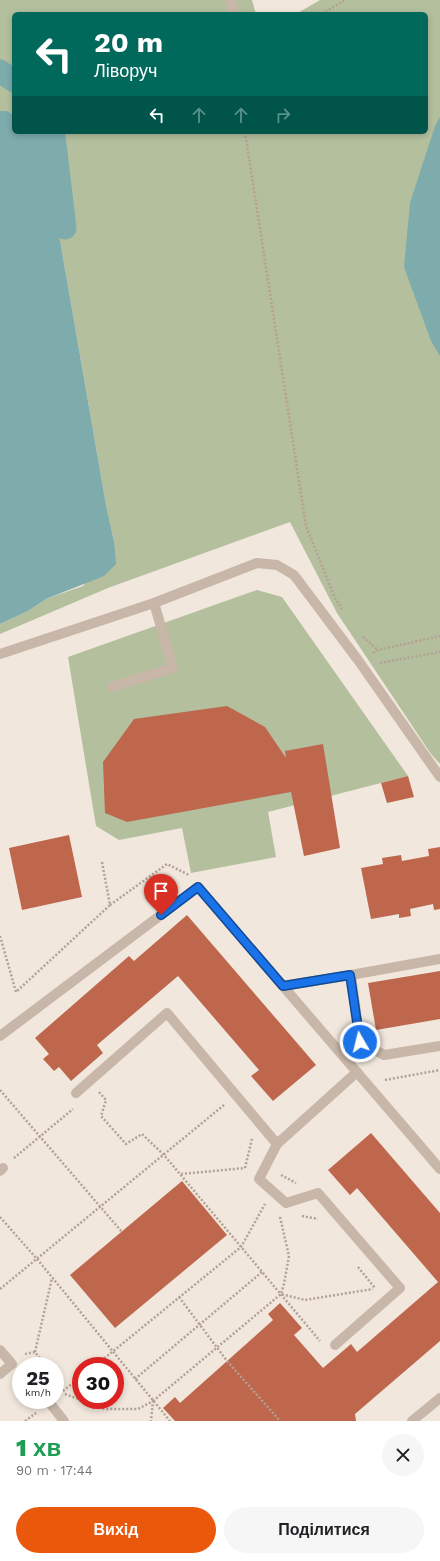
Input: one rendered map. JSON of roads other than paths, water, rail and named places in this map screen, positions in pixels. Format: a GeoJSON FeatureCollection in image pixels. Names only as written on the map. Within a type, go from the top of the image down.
{"type":"FeatureCollection","features":[{"type":"Feature","properties":{"kind":"street"},"geometry":{"type":"LineString","coordinates":[[231,0],[233,12]]}},
{"type":"Feature","properties":{"kind":"street"},"geometry":{"type":"LineString","coordinates":[[0,654],[154,603],[257,563],[277,565],[294,575],[360,663],[440,777]]}},
{"type":"Feature","properties":{"kind":"street"},"geometry":{"type":"LineString","coordinates":[[112,687],[173,668],[154,603]]}},
{"type":"Feature","properties":{"kind":"street"},"geometry":{"type":"LineString","coordinates":[[0,1036],[198,887],[440,1169]]}},
{"type":"Feature","properties":{"kind":"street"},"geometry":{"type":"LineString","coordinates":[[283,986],[440,959]]}},
{"type":"Feature","properties":{"kind":"street"},"geometry":{"type":"LineString","coordinates":[[350,975],[360,1042],[384,1055],[440,1046]]}},
{"type":"Feature","properties":{"kind":"street"},"geometry":{"type":"LineString","coordinates":[[76,1093],[167,1013],[277,1144]]}},
{"type":"Feature","properties":{"kind":"street"},"geometry":{"type":"LineString","coordinates":[[335,1345],[400,1288],[318,1193],[286,1203],[259,1179],[277,1144],[357,1072]]}},
{"type":"Feature","properties":{"kind":"street"},"geometry":{"type":"LineString","coordinates":[[0,1350],[12,1362]]}},
{"type":"Feature","properties":{"kind":"street"},"geometry":{"type":"LineString","coordinates":[[0,1374],[12,1368]]}},
{"type":"Feature","properties":{"kind":"street"},"geometry":{"type":"LineString","coordinates":[[412,1421],[440,1398]]}},
{"type":"Feature","properties":{"kind":"street"},"geometry":{"type":"LineString","coordinates":[[55,1409],[64,1421]]}},
{"type":"Feature","properties":{"kind":"water"},"geometry":{"type":"Polygon","coordinates":[[[0,111],[7,111],[12,114],[12,134],[45,134],[49,148],[52,165],[53,200],[106,505],[114,541],[116,564],[104,576],[46,599],[28,611],[0,624],[0,111]]]}},
{"type":"Feature","properties":{"kind":"water"},"geometry":{"type":"Polygon","coordinates":[[[440,117],[440,356],[431,341],[404,267],[410,203],[435,126],[440,117]]]}},
{"type":"Feature","properties":{"kind":"waterway"},"geometry":{"type":"LineString","coordinates":[[0,71],[12,80]]}},
{"type":"Feature","properties":{"kind":"waterway"},"geometry":{"type":"LineString","coordinates":[[53,134],[65,228]]}}]}
